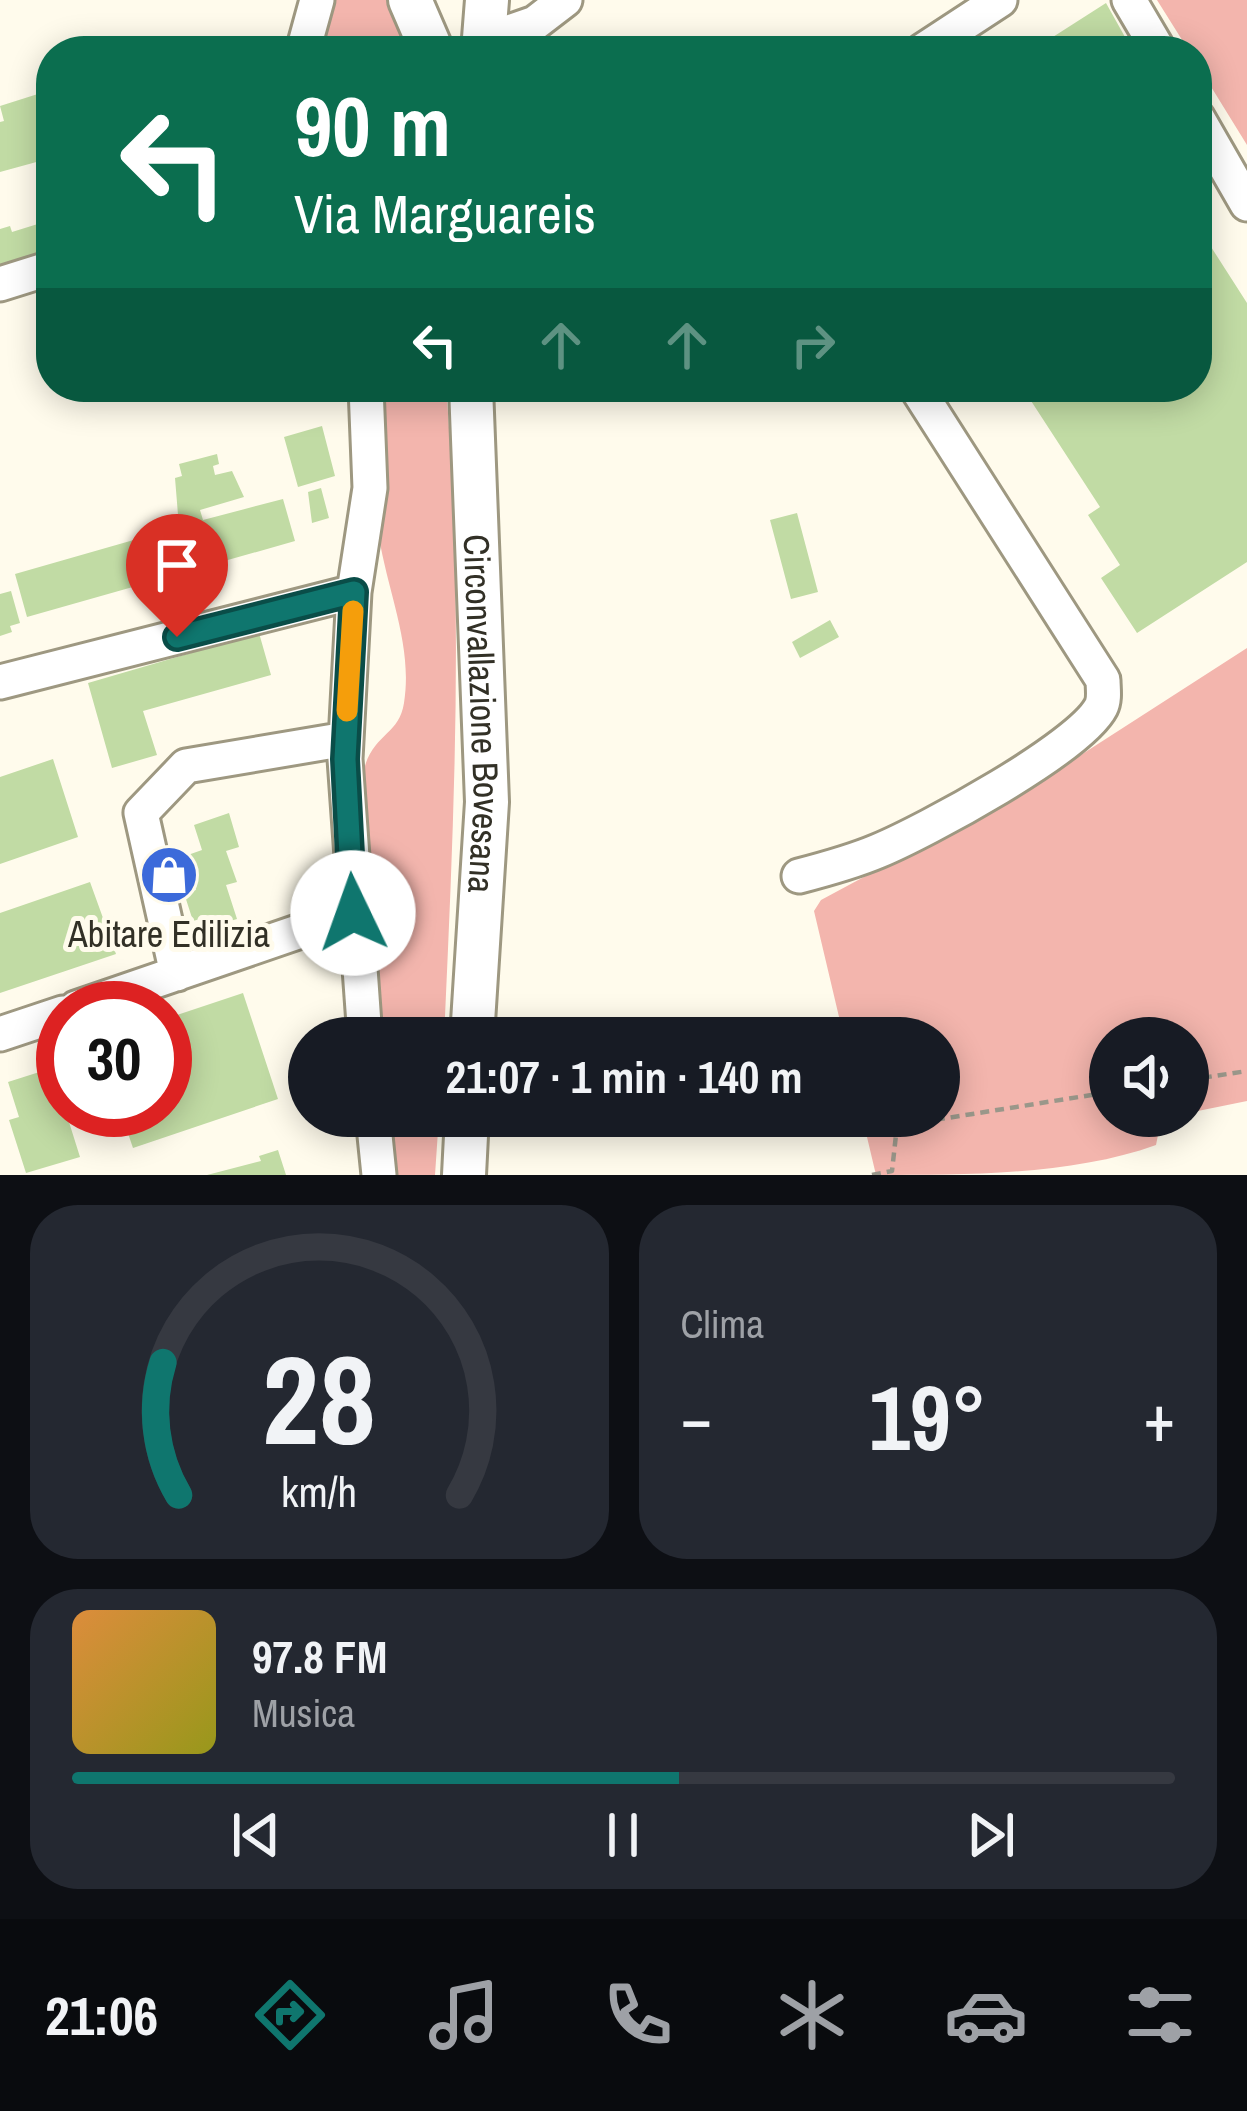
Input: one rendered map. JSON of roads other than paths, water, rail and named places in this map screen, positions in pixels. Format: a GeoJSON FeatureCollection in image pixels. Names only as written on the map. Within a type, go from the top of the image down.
{"type":"FeatureCollection","features":[{"type":"Feature","properties":{"kind":"main road"},"geometry":{"type":"LineString","coordinates":[[410,0],[426,36]]}},
{"type":"Feature","properties":{"kind":"main road","name":"Circonvallazione Bovesana"},"geometry":{"type":"LineString","coordinates":[[472,402],[488,802],[473,1017]]}},
{"type":"Feature","properties":{"kind":"main road"},"geometry":{"type":"LineString","coordinates":[[464,1175],[466,1137]]}},
{"type":"Feature","properties":{"kind":"street"},"geometry":{"type":"LineString","coordinates":[[307,36],[317,0]]}},
{"type":"Feature","properties":{"kind":"street"},"geometry":{"type":"LineString","coordinates":[[484,31],[535,23],[565,0]]}},
{"type":"Feature","properties":{"kind":"street"},"geometry":{"type":"LineString","coordinates":[[945,36],[1000,0]]}},
{"type":"Feature","properties":{"kind":"street"},"geometry":{"type":"LineString","coordinates":[[1129,0],[1150,36]]}},
{"type":"Feature","properties":{"kind":"street"},"geometry":{"type":"LineString","coordinates":[[1212,143],[1247,204]]}},
{"type":"Feature","properties":{"kind":"street"},"geometry":{"type":"LineString","coordinates":[[0,284],[36,273]]}},
{"type":"Feature","properties":{"kind":"street"},"geometry":{"type":"LineString","coordinates":[[363,1017],[353,913],[346,739],[354,592],[370,488],[367,402]]}},
{"type":"Feature","properties":{"kind":"street"},"geometry":{"type":"LineString","coordinates":[[799,876],[882,850],[956,810],[1035,763],[1084,727],[1103,704],[1103,680],[926,402]]}},
{"type":"Feature","properties":{"kind":"street"},"geometry":{"type":"LineString","coordinates":[[0,682],[354,592]]}},
{"type":"Feature","properties":{"kind":"street"},"geometry":{"type":"LineString","coordinates":[[176,974],[141,813],[186,766],[346,739]]}},
{"type":"Feature","properties":{"kind":"street"},"geometry":{"type":"LineString","coordinates":[[155,981],[353,913]]}},
{"type":"Feature","properties":{"kind":"street"},"geometry":{"type":"LineString","coordinates":[[0,1034],[36,1021]]}},
{"type":"Feature","properties":{"kind":"street"},"geometry":{"type":"LineString","coordinates":[[375,1137],[379,1175]]}},
{"type":"Feature","properties":{"kind":"place","name":"Abitare Edilizia"},"geometry":{"type":"Point","coordinates":[169,875]}}]}
